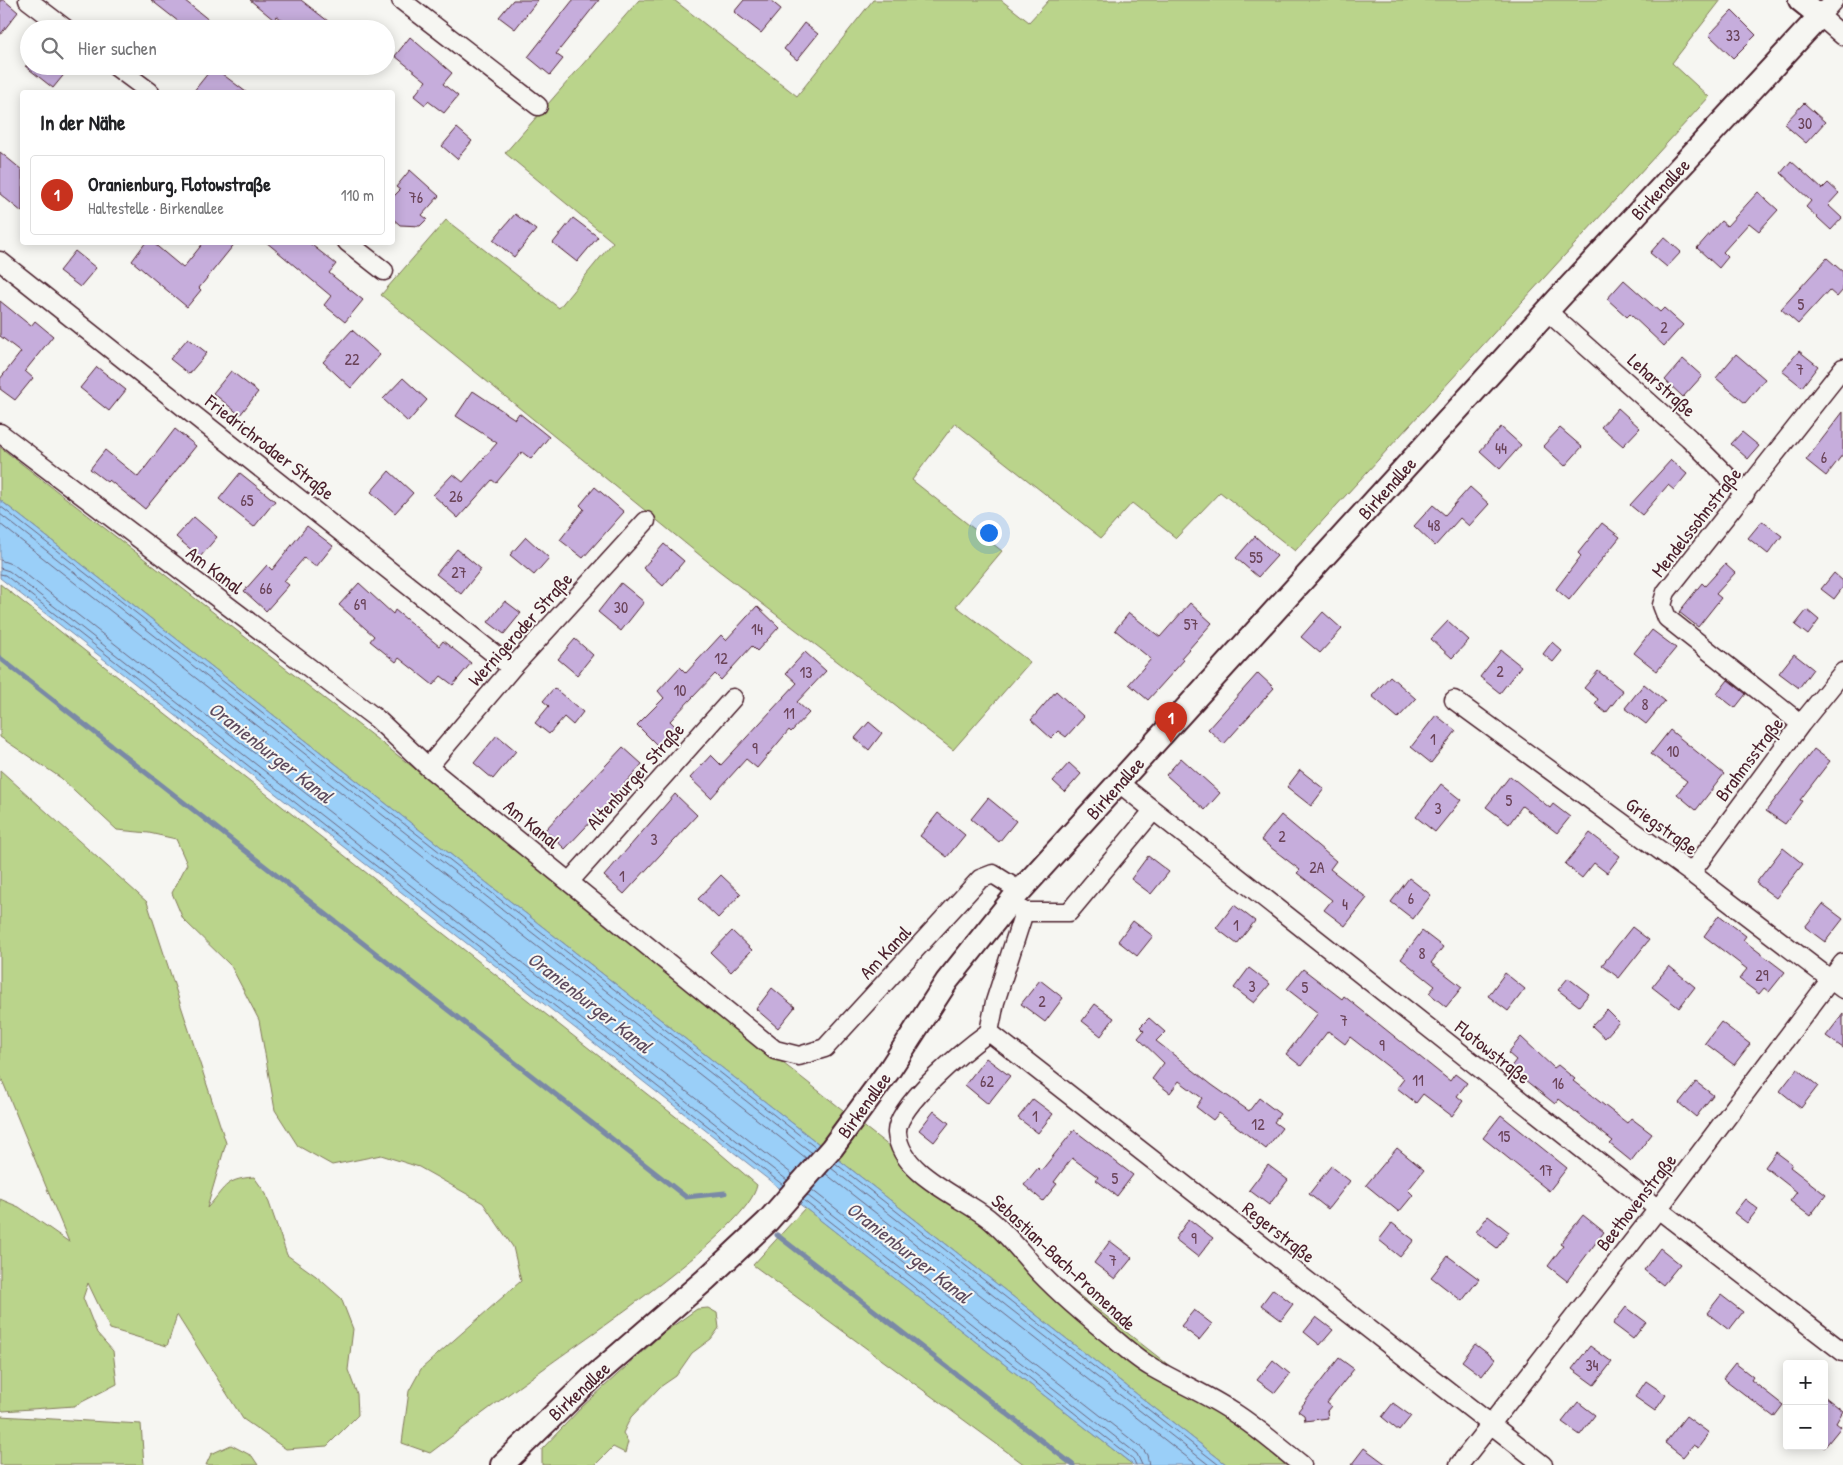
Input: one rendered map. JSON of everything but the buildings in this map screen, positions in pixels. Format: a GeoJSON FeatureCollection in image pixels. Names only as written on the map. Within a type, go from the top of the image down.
{"type":"FeatureCollection","features":[{"type":"Feature","properties":{"kind":"street"},"geometry":{"type":"LineString","coordinates":[[28,0],[54,20]]}},
{"type":"Feature","properties":{"kind":"street"},"geometry":{"type":"LineString","coordinates":[[401,0],[538,106]]}},
{"type":"Feature","properties":{"kind":"street"},"geometry":{"type":"LineString","coordinates":[[1800,0],[1827,8],[1843,36]]}},
{"type":"Feature","properties":{"kind":"street","name":"Birkenallee"},"geometry":{"type":"LineString","coordinates":[[507,1463],[593,1377],[752,1238],[777,1211],[832,1148],[890,1069],[947,981],[1019,901],[1119,783],[1547,311],[1827,8]]}},
{"type":"Feature","properties":{"kind":"street"},"geometry":{"type":"LineString","coordinates":[[127,75],[147,90]]}},
{"type":"Feature","properties":{"kind":"street"},"geometry":{"type":"LineString","coordinates":[[351,245],[384,271]]}},
{"type":"Feature","properties":{"kind":"street","name":"Friedrichrodaer Straße"},"geometry":{"type":"LineString","coordinates":[[0,262],[512,668]]}},
{"type":"Feature","properties":{"kind":"street","name":"Leharstraße"},"geometry":{"type":"LineString","coordinates":[[1547,311],[1690,438],[1745,494]]}},
{"type":"Feature","properties":{"kind":"street","name":"Mendelssohnstraße"},"geometry":{"type":"LineString","coordinates":[[1801,724],[1667,618],[1662,605],[1666,592],[1843,368]]}},
{"type":"Feature","properties":{"kind":"street","name":"Am Kanal"},"geometry":{"type":"LineString","coordinates":[[0,433],[377,719],[428,766],[775,1050],[798,1056],[825,1048],[980,879],[993,874],[1019,901]]}},
{"type":"Feature","properties":{"kind":"street","name":"Wernigeroder Straße"},"geometry":{"type":"LineString","coordinates":[[428,766],[512,668],[646,521]]}},
{"type":"Feature","properties":{"kind":"street","name":"Brahmsstraße"},"geometry":{"type":"LineString","coordinates":[[1690,873],[1801,724],[1843,672]]}},
{"type":"Feature","properties":{"kind":"street","name":"Altenburger Straße"},"geometry":{"type":"LineString","coordinates":[[569,882],[733,698]]}},
{"type":"Feature","properties":{"kind":"street","name":"Griegstraße"},"geometry":{"type":"LineString","coordinates":[[1454,700],[1690,873],[1836,984]]}},
{"type":"Feature","properties":{"kind":"street","name":"Flotowstraße"},"geometry":{"type":"LineString","coordinates":[[1119,783],[1658,1209],[1843,1352]]}},
{"type":"Feature","properties":{"kind":"street"},"geometry":{"type":"LineString","coordinates":[[989,1032],[1019,901],[1069,912],[1153,811]]}},
{"type":"Feature","properties":{"kind":"street","name":"Beethovenstraße"},"geometry":{"type":"LineString","coordinates":[[1459,1465],[1490,1423],[1836,984],[1843,963]]}},
{"type":"Feature","properties":{"kind":"street","name":"Regerstraße"},"geometry":{"type":"LineString","coordinates":[[989,1032],[1543,1465]]}},
{"type":"Feature","properties":{"kind":"street","name":"Sebastian-Bach-Promenade"},"geometry":{"type":"LineString","coordinates":[[989,1032],[962,1052],[915,1098],[901,1116],[896,1133],[902,1151],[919,1172],[937,1186],[967,1203],[1000,1229],[1046,1279],[1110,1336],[1152,1367],[1233,1412],[1302,1465]]}},
{"type":"Feature","properties":{"kind":"green space"},"geometry":{"type":"Polygon","coordinates":[[[639,0],[674,0],[797,96],[873,0],[1001,0],[1029,22],[1049,0],[1721,0],[1672,63],[1709,97],[1295,551],[1220,492],[1176,538],[1132,503],[1101,538],[955,423],[912,480],[1002,551],[956,606],[1030,662],[953,750],[718,570],[381,295],[446,220],[559,308],[613,242],[505,153],[639,0]]]}},
{"type":"Feature","properties":{"kind":"green space"},"geometry":{"type":"Polygon","coordinates":[[[0,447],[494,830],[640,951],[1296,1465],[1227,1465],[0,500],[0,447]]]}},
{"type":"Feature","properties":{"kind":"green space"},"geometry":{"type":"Polygon","coordinates":[[[0,584],[699,1135],[757,1185],[747,1204],[727,1228],[664,1281],[430,1453],[402,1443],[409,1391],[421,1369],[521,1281],[513,1247],[483,1203],[419,1167],[381,1155],[332,1165],[298,1146],[275,1110],[259,1020],[231,966],[183,919],[172,893],[187,864],[176,839],[149,833],[117,830],[61,778],[0,737],[0,584]]]}},
{"type":"Feature","properties":{"kind":"green space"},"geometry":{"type":"Polygon","coordinates":[[[0,770],[147,902],[226,1143],[207,1208],[230,1183],[254,1177],[266,1194],[287,1255],[316,1276],[341,1298],[353,1329],[348,1370],[357,1394],[358,1415],[327,1446],[286,1449],[243,1419],[177,1315],[167,1346],[110,1329],[88,1283],[83,1298],[97,1333],[113,1351],[117,1384],[74,1406],[3,1411],[0,1408],[0,1199],[19,1207],[69,1242],[0,1075],[0,770]]]}},
{"type":"Feature","properties":{"kind":"green space"},"geometry":{"type":"Polygon","coordinates":[[[805,1208],[1133,1465],[1025,1465],[753,1265],[805,1208]]]}},
{"type":"Feature","properties":{"kind":"green space"},"geometry":{"type":"Polygon","coordinates":[[[708,1308],[717,1313],[719,1328],[711,1339],[692,1353],[676,1376],[660,1387],[631,1417],[623,1433],[628,1442],[625,1453],[613,1447],[595,1465],[542,1465],[542,1449],[582,1407],[663,1333],[697,1309],[708,1308]]]}},
{"type":"Feature","properties":{"kind":"green space"},"geometry":{"type":"Polygon","coordinates":[[[0,1416],[141,1424],[144,1465],[0,1465],[0,1416]]]}},
{"type":"Feature","properties":{"kind":"green space"},"geometry":{"type":"Polygon","coordinates":[[[231,1445],[252,1456],[258,1465],[206,1465],[211,1454],[231,1445]]]}},
{"type":"Feature","properties":{"kind":"water","name":"Oranienburger Kanal"},"geometry":{"type":"Polygon","coordinates":[[[0,500],[1227,1465],[1133,1465],[0,578],[0,500]]]}},
{"type":"Feature","properties":{"kind":"waterway"},"geometry":{"type":"LineString","coordinates":[[0,658],[686,1197],[725,1193]]}},
{"type":"Feature","properties":{"kind":"waterway"},"geometry":{"type":"LineString","coordinates":[[777,1235],[1073,1465]]}},
{"type":"Feature","properties":{"kind":"place","name":"Oranienburg, Flotowstraße"},"geometry":{"type":"Point","coordinates":[1171,743]}}]}
